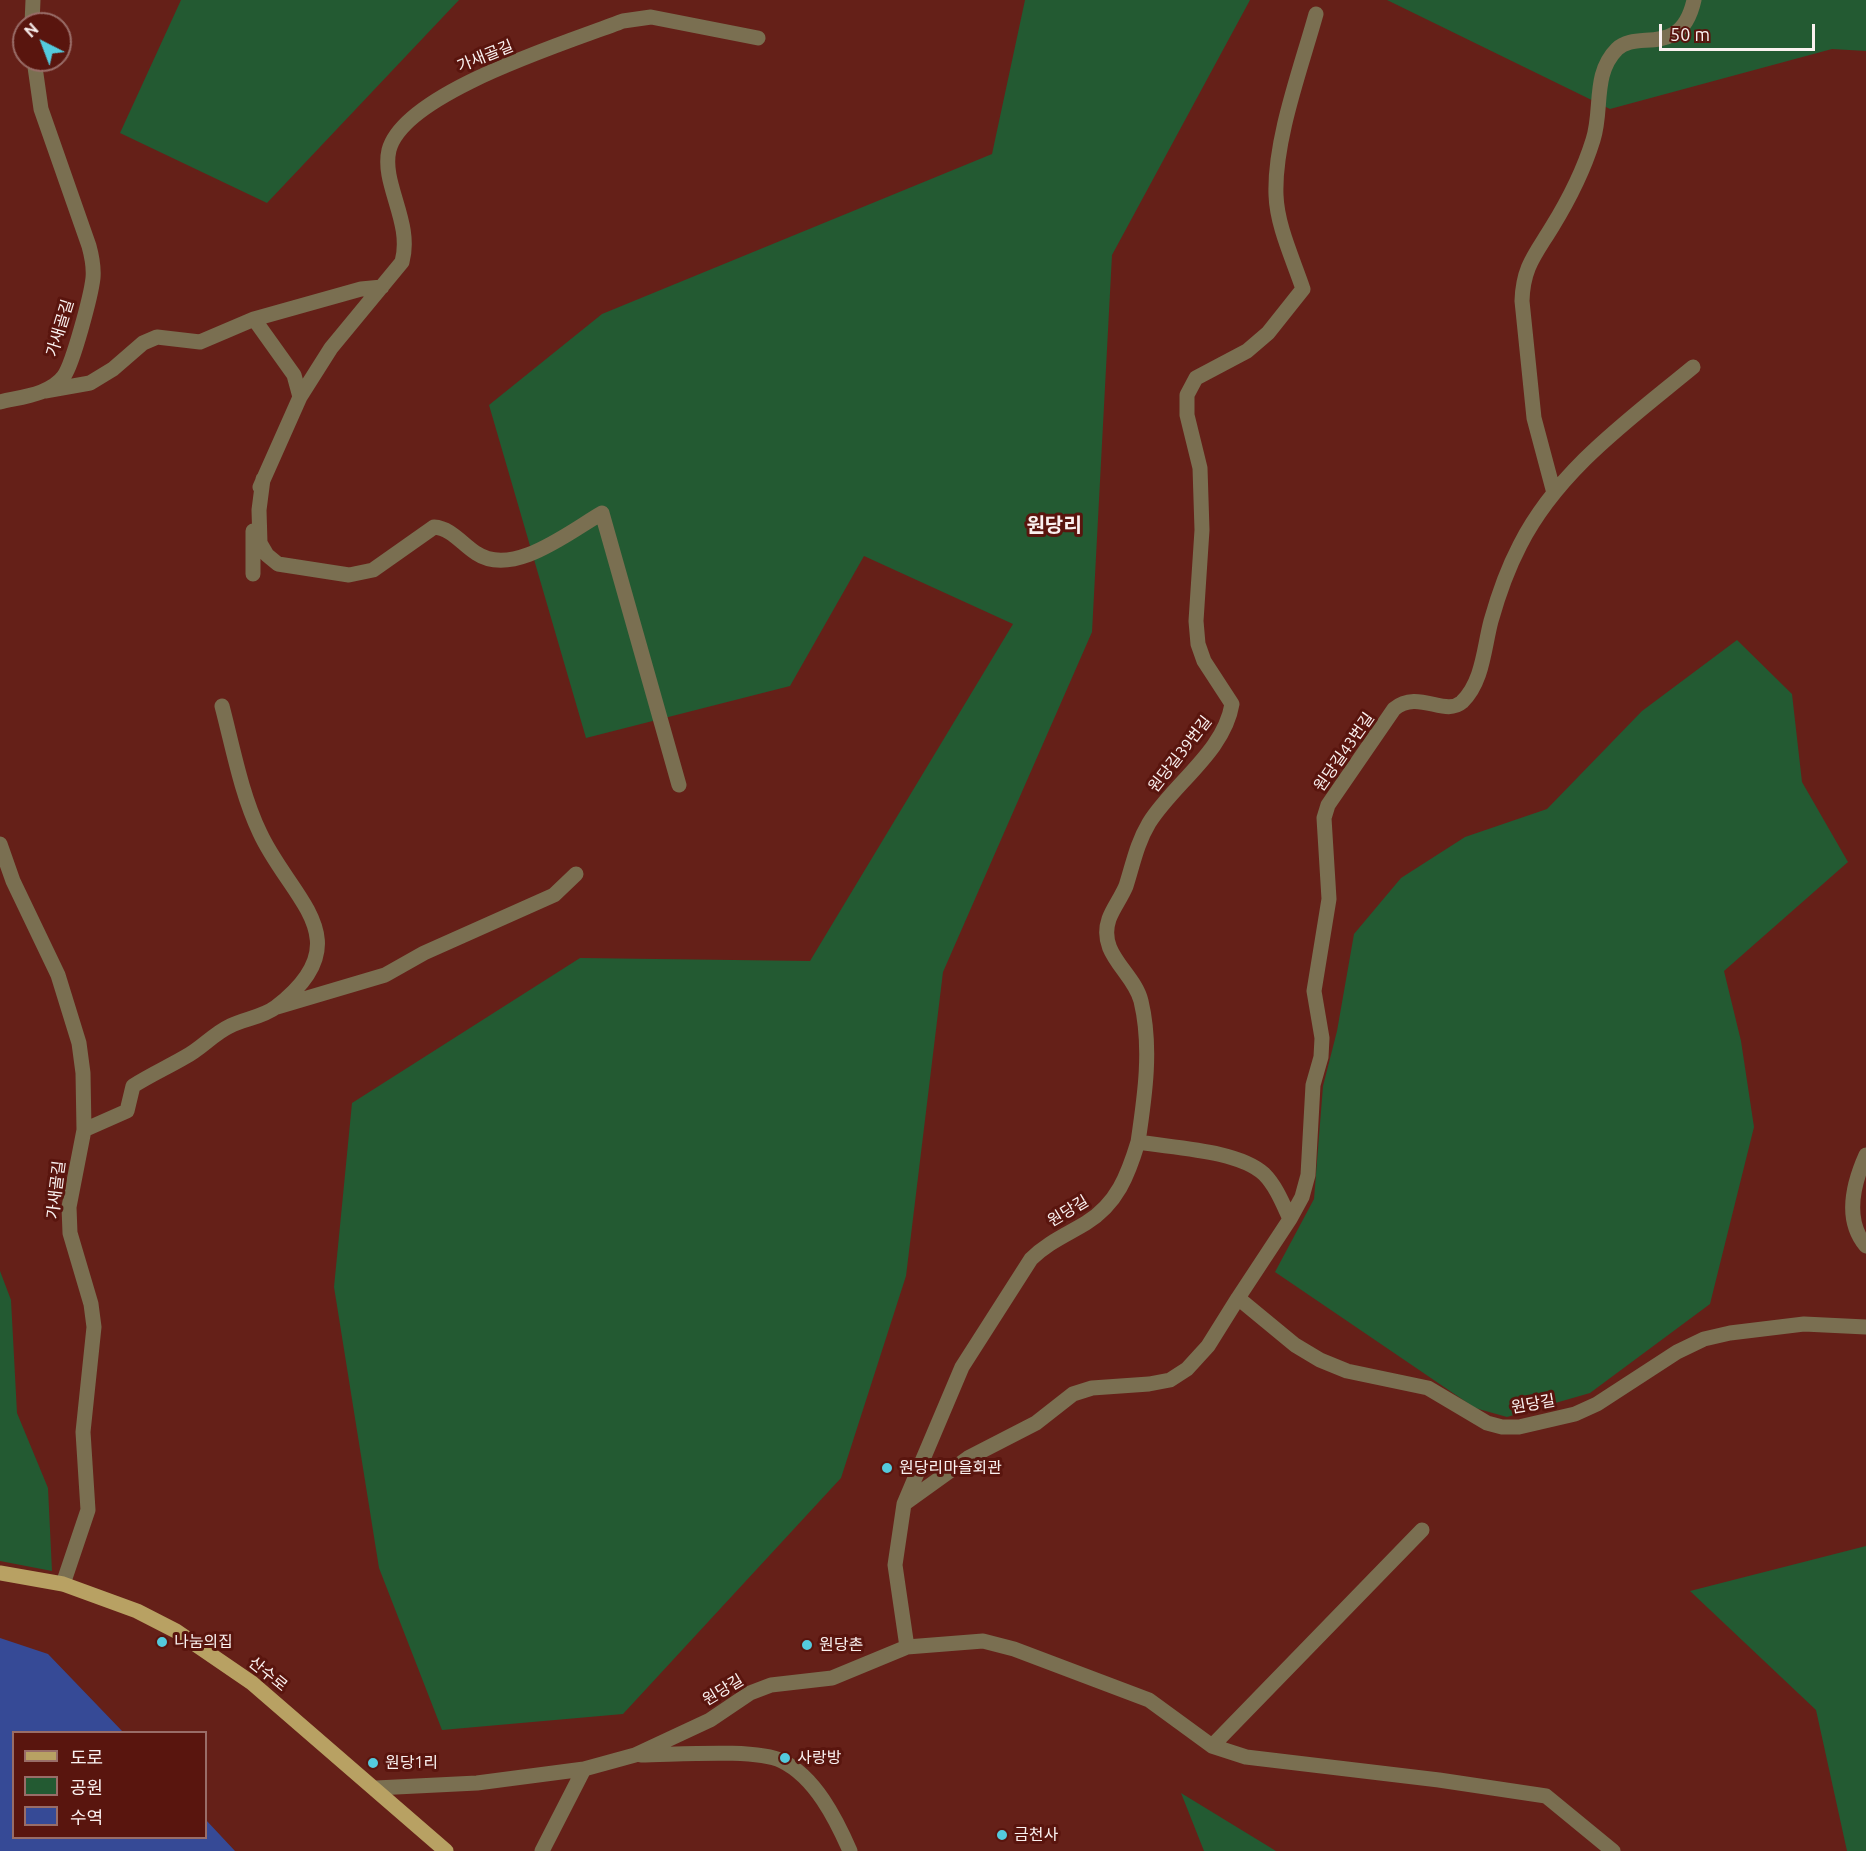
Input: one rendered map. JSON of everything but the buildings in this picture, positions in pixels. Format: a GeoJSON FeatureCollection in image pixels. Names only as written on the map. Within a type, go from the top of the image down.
{"type":"FeatureCollection","features":[{"type":"Feature","properties":{"kind":"main road","name":"산수로"},"geometry":{"type":"LineString","coordinates":[[0,1573],[63,1584],[137,1611],[213,1654],[252,1683],[376,1788],[446,1851]]}},
{"type":"Feature","properties":{"kind":"street"},"geometry":{"type":"LineString","coordinates":[[1554,493],[1534,418],[1527,365],[1523,282],[1530,259],[1567,201],[1594,139],[1602,73],[1610,57],[1619,46],[1634,42],[1659,41],[1670,37],[1683,24],[1694,0]]}},
{"type":"Feature","properties":{"kind":"street","name":"원당길39번길"},"geometry":{"type":"LineString","coordinates":[[1138,1142],[1147,1062],[1145,1023],[1141,998],[1113,955],[1107,937],[1109,920],[1125,888],[1138,843],[1150,821],[1219,738],[1230,717],[1232,704],[1204,661],[1198,644],[1196,621],[1202,530],[1200,478],[1187,415],[1187,395],[1196,378],[1247,351],[1268,333],[1303,289],[1281,224],[1276,197],[1282,140],[1316,14]]}},
{"type":"Feature","properties":{"kind":"street","name":"가새골길"},"geometry":{"type":"LineString","coordinates":[[263,479],[300,397],[332,348],[402,262],[405,248],[402,221],[388,166],[389,150],[398,132],[413,115],[459,86],[623,21],[651,17],[758,38]]}},
{"type":"Feature","properties":{"kind":"street","name":"가새골길"},"geometry":{"type":"LineString","coordinates":[[36,72],[41,109],[93,261],[93,279],[77,339],[64,376],[45,391]]}},
{"type":"Feature","properties":{"kind":"street"},"geometry":{"type":"LineString","coordinates":[[0,402],[90,383],[113,369],[143,343],[157,337],[200,342],[254,319],[362,289],[382,287]]}},
{"type":"Feature","properties":{"kind":"street"},"geometry":{"type":"LineString","coordinates":[[254,319],[294,375],[300,397]]}},
{"type":"Feature","properties":{"kind":"street"},"geometry":{"type":"LineString","coordinates":[[1554,493],[1603,441],[1693,367]]}},
{"type":"Feature","properties":{"kind":"street"},"geometry":{"type":"LineString","coordinates":[[253,574],[253,506],[263,479]]}},
{"type":"Feature","properties":{"kind":"street"},"geometry":{"type":"LineString","coordinates":[[263,479],[259,510],[261,543],[267,555],[278,564],[349,575],[373,570],[434,527],[445,528],[484,559],[501,562],[520,560],[602,513],[679,785]]}},
{"type":"Feature","properties":{"kind":"street","name":"원당길43번길"},"geometry":{"type":"LineString","coordinates":[[1290,1219],[1302,1197],[1308,1175],[1313,1085],[1321,1057],[1322,1038],[1314,991],[1329,899],[1324,818],[1328,805],[1394,710],[1402,702],[1415,700],[1450,706],[1460,704],[1470,693],[1482,663],[1498,599],[1520,544],[1554,493]]}},
{"type":"Feature","properties":{"kind":"street"},"geometry":{"type":"LineString","coordinates":[[222,706],[247,800],[261,834],[311,913],[318,937],[316,959],[302,981],[274,1008]]}},
{"type":"Feature","properties":{"kind":"street","name":"가새골길"},"geometry":{"type":"LineString","coordinates":[[0,844],[13,881],[58,975],[79,1043],[83,1073],[84,1130],[69,1207],[70,1233],[91,1304],[94,1327],[83,1432],[88,1510],[63,1584]]}},
{"type":"Feature","properties":{"kind":"street"},"geometry":{"type":"LineString","coordinates":[[84,1130],[127,1111],[133,1086],[186,1057],[228,1026],[274,1008],[385,975],[424,953],[554,895],[576,874]]}},
{"type":"Feature","properties":{"kind":"street"},"geometry":{"type":"LineString","coordinates":[[904,1504],[968,1458],[1036,1423],[1073,1394],[1092,1388],[1149,1384],[1170,1380],[1187,1369],[1208,1346],[1290,1219],[1264,1174],[1237,1159],[1138,1142]]}},
{"type":"Feature","properties":{"kind":"street","name":"원당길"},"geometry":{"type":"LineString","coordinates":[[376,1788],[477,1784],[584,1769],[635,1755],[710,1720],[771,1685],[832,1678],[907,1647],[895,1564],[904,1504],[962,1367],[1017,1280],[1044,1246],[1086,1223],[1110,1203],[1129,1170],[1138,1142]]}},
{"type":"Feature","properties":{"kind":"street"},"geometry":{"type":"LineString","coordinates":[[1866,1155],[1855,1184],[1853,1218],[1857,1235],[1866,1246]]}},
{"type":"Feature","properties":{"kind":"street","name":"원당길"},"geometry":{"type":"LineString","coordinates":[[1238,1298],[1295,1345],[1320,1360],[1347,1371],[1428,1388],[1487,1423],[1502,1426],[1519,1426],[1575,1414],[1597,1404],[1677,1352],[1704,1339],[1730,1333],[1804,1324],[1866,1327]]}},
{"type":"Feature","properties":{"kind":"street"},"geometry":{"type":"LineString","coordinates":[[1212,1746],[1422,1530]]}},
{"type":"Feature","properties":{"kind":"street"},"geometry":{"type":"LineString","coordinates":[[907,1647],[983,1641],[1014,1649],[1149,1700],[1212,1746],[1246,1757],[1439,1780],[1546,1796],[1613,1851]]}},
{"type":"Feature","properties":{"kind":"street"},"geometry":{"type":"LineString","coordinates":[[635,1755],[750,1755],[781,1760],[800,1773],[817,1791],[850,1851]]}},
{"type":"Feature","properties":{"kind":"street"},"geometry":{"type":"LineString","coordinates":[[542,1851],[584,1769]]}},
{"type":"Feature","properties":{"kind":"green space"},"geometry":{"type":"Polygon","coordinates":[[[181,0],[459,0],[267,203],[120,133],[181,0]]]}},
{"type":"Feature","properties":{"kind":"green space"},"geometry":{"type":"Polygon","coordinates":[[[1025,0],[1250,0],[1112,255],[1092,632],[943,972],[906,1276],[841,1478],[623,1714],[442,1730],[379,1568],[334,1287],[352,1103],[580,958],[810,961],[1013,624],[864,556],[790,686],[586,738],[489,405],[602,314],[992,154],[1025,0]]]}},
{"type":"Feature","properties":{"kind":"green space"},"geometry":{"type":"Polygon","coordinates":[[[1387,0],[1866,0],[1866,51],[1832,49],[1610,109],[1387,0]]]}},
{"type":"Feature","properties":{"kind":"green space"},"geometry":{"type":"Polygon","coordinates":[[[1737,640],[1792,694],[1802,782],[1848,862],[1724,971],[1741,1041],[1754,1127],[1710,1304],[1590,1393],[1507,1417],[1475,1408],[1275,1272],[1314,1199],[1323,1086],[1337,1031],[1354,934],[1401,878],[1465,837],[1547,809],[1642,711],[1737,640]]]}},
{"type":"Feature","properties":{"kind":"green space"},"geometry":{"type":"Polygon","coordinates":[[[0,1271],[11,1300],[17,1413],[48,1488],[52,1571],[0,1561],[0,1271]]]}},
{"type":"Feature","properties":{"kind":"green space"},"geometry":{"type":"Polygon","coordinates":[[[1866,1546],[1866,1851],[1847,1851],[1816,1710],[1690,1591],[1866,1546]]]}},
{"type":"Feature","properties":{"kind":"green space"},"geometry":{"type":"Polygon","coordinates":[[[1181,1793],[1276,1851],[1204,1851],[1181,1793]]]}},
{"type":"Feature","properties":{"kind":"water"},"geometry":{"type":"Polygon","coordinates":[[[0,1638],[48,1654],[122,1731],[12,1731],[12,1839],[207,1839],[207,1821],[235,1851],[0,1851],[0,1638]]]}},
{"type":"Feature","properties":{"kind":"place","name":"원당리마을회관"},"geometry":{"type":"Point","coordinates":[887,1468]}},
{"type":"Feature","properties":{"kind":"place","name":"나눔의집"},"geometry":{"type":"Point","coordinates":[162,1642]}},
{"type":"Feature","properties":{"kind":"place","name":"원당촌"},"geometry":{"type":"Point","coordinates":[807,1645]}},
{"type":"Feature","properties":{"kind":"place","name":"사랑방"},"geometry":{"type":"Point","coordinates":[785,1758]}},
{"type":"Feature","properties":{"kind":"place","name":"원당1리"},"geometry":{"type":"Point","coordinates":[373,1763]}},
{"type":"Feature","properties":{"kind":"place","name":"금천사"},"geometry":{"type":"Point","coordinates":[1002,1835]}},
{"type":"Feature","properties":{"kind":"district","name":"원당리"},"geometry":{"type":"Point","coordinates":[1054,525]}}]}
